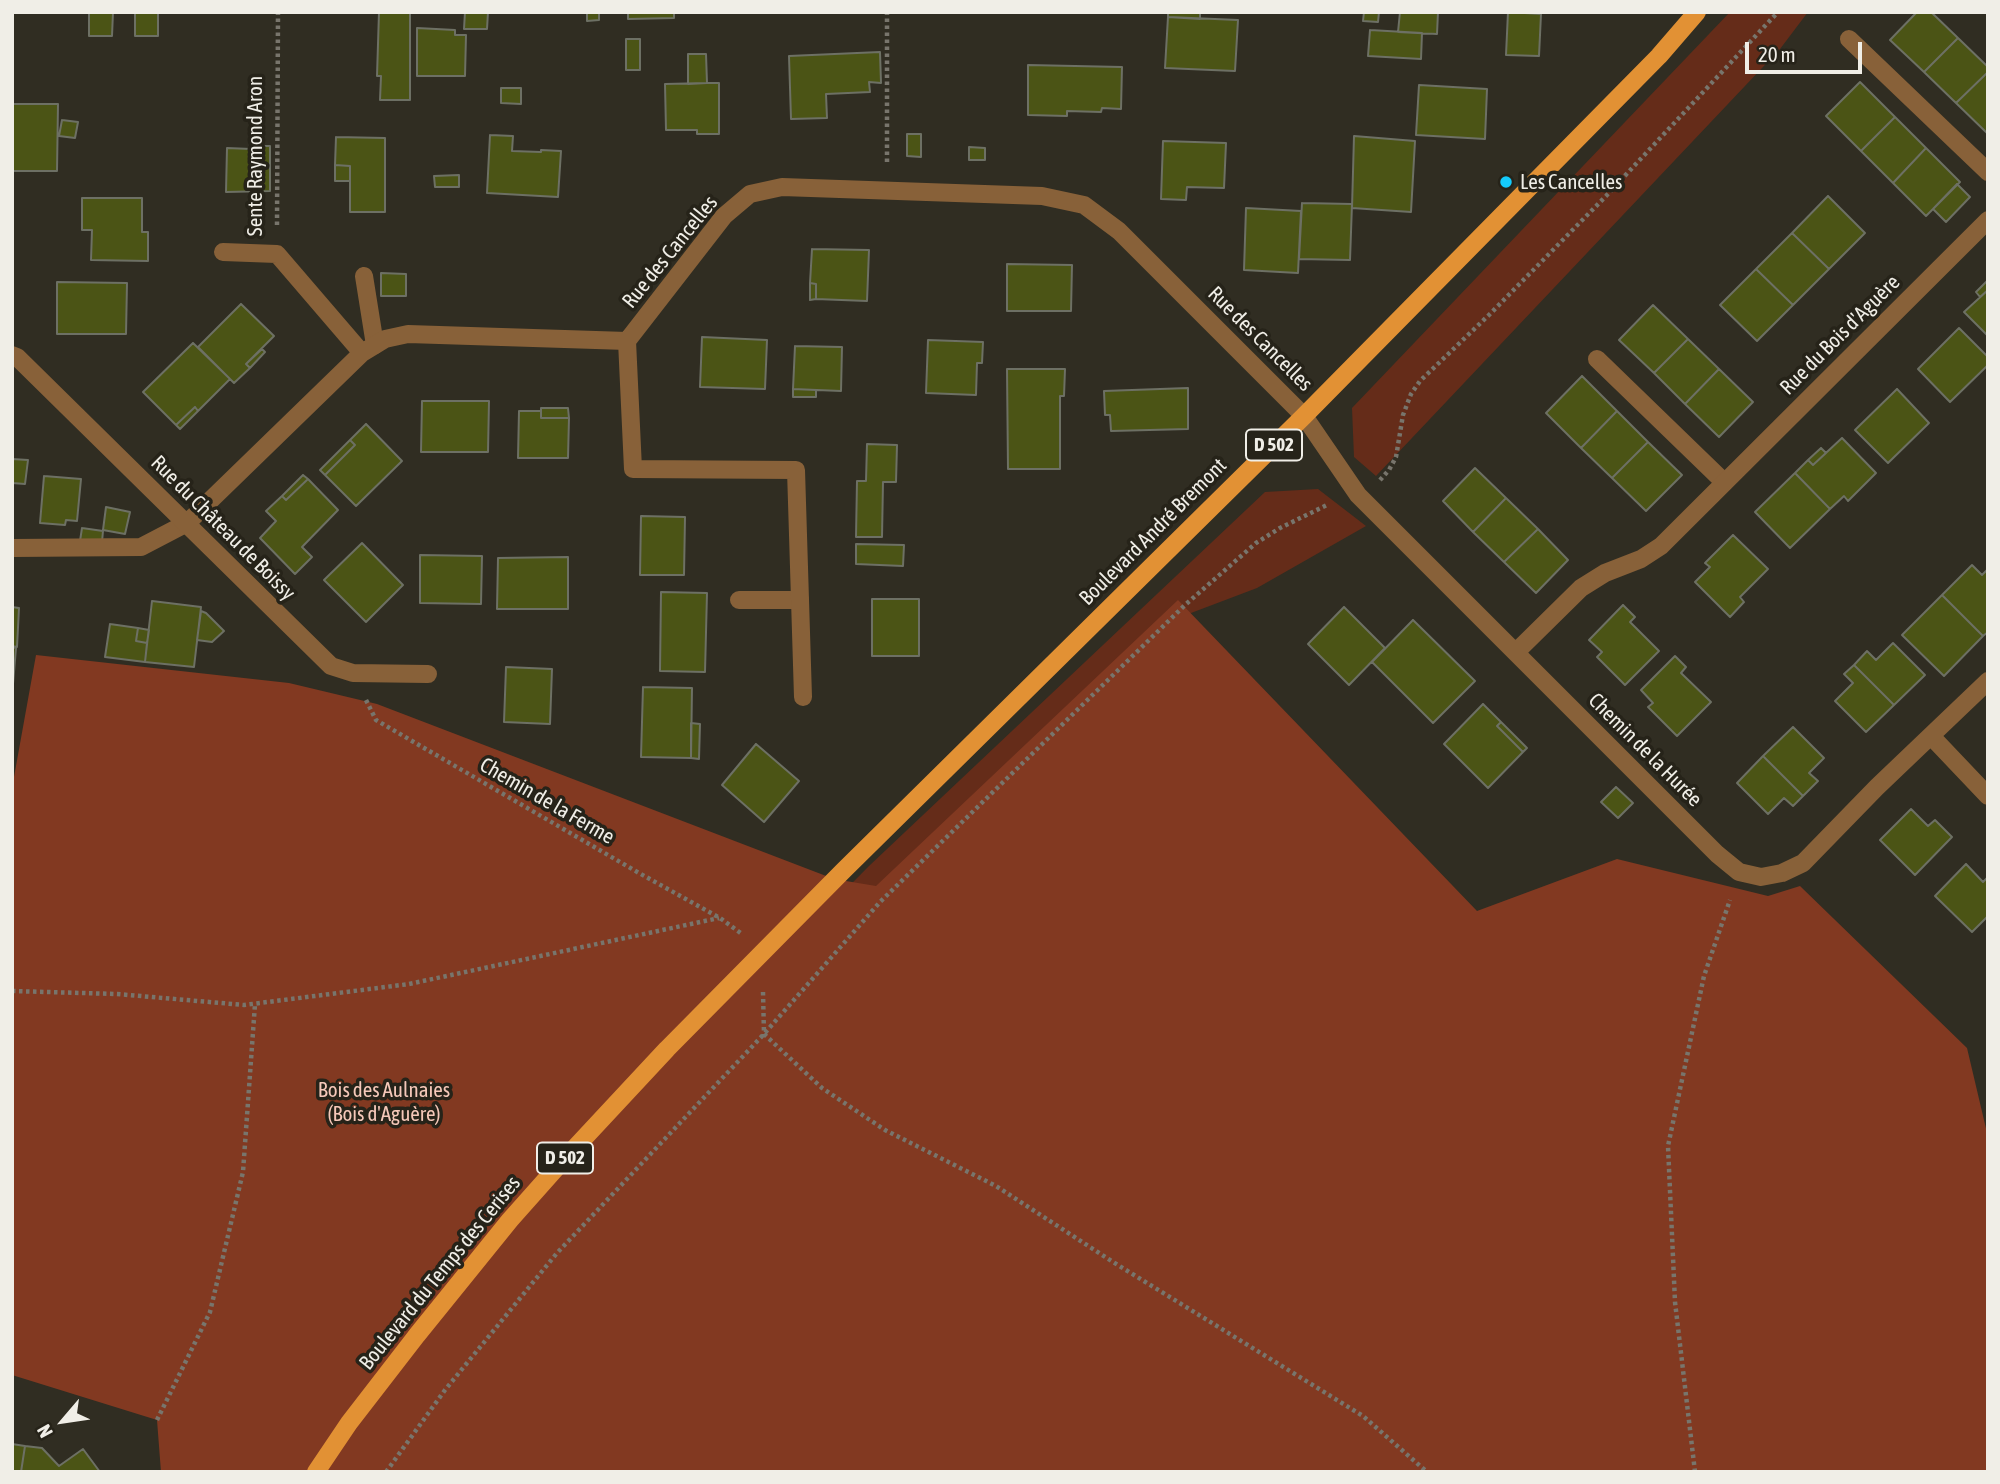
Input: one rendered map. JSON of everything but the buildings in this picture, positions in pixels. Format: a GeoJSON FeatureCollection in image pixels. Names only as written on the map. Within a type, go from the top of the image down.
{"type":"FeatureCollection","features":[{"type":"Feature","properties":{"kind":"main road","name":"Boulevard André Bremont"},"geometry":{"type":"LineString","coordinates":[[844,870],[1304,416],[1659,56],[1697,12]]}},
{"type":"Feature","properties":{"kind":"main road","name":"Boulevard du Temps des Cerises"},"geometry":{"type":"LineString","coordinates":[[316,1472],[349,1423],[416,1335],[542,1184],[667,1049],[844,870]]}},
{"type":"Feature","properties":{"kind":"street"},"geometry":{"type":"LineString","coordinates":[[1849,39],[1988,172]]}},
{"type":"Feature","properties":{"kind":"street","name":"Rue des Cancelles"},"geometry":{"type":"LineString","coordinates":[[12,548],[141,547],[187,523],[369,349],[385,339],[408,334],[627,341],[724,216],[750,194],[782,187],[1042,196],[1084,205],[1119,231],[1304,416]]}},
{"type":"Feature","properties":{"kind":"street","name":"Rue du Bois d'Aguère"},"geometry":{"type":"LineString","coordinates":[[1516,652],[1581,589],[1605,573],[1641,559],[1661,547],[1988,220]]}},
{"type":"Feature","properties":{"kind":"street"},"geometry":{"type":"LineString","coordinates":[[223,252],[277,254]]}},
{"type":"Feature","properties":{"kind":"street","name":"Sente Raymond Aron"},"geometry":{"type":"LineString","coordinates":[[277,254],[369,349]]}},
{"type":"Feature","properties":{"kind":"street"},"geometry":{"type":"LineString","coordinates":[[364,276],[369,349]]}},
{"type":"Feature","properties":{"kind":"street"},"geometry":{"type":"LineString","coordinates":[[627,341],[633,469],[796,470],[803,697]]}},
{"type":"Feature","properties":{"kind":"street","name":"Rue du Château de Boissy"},"geometry":{"type":"LineString","coordinates":[[12,355],[331,666],[353,673],[428,674]]}},
{"type":"Feature","properties":{"kind":"street"},"geometry":{"type":"LineString","coordinates":[[1597,359],[1724,482]]}},
{"type":"Feature","properties":{"kind":"street","name":"Chemin de la Hurée"},"geometry":{"type":"LineString","coordinates":[[1304,416],[1358,495],[1717,854],[1739,872]]}},
{"type":"Feature","properties":{"kind":"street"},"geometry":{"type":"LineString","coordinates":[[738,600],[800,600]]}},
{"type":"Feature","properties":{"kind":"street"},"geometry":{"type":"LineString","coordinates":[[1739,872],[1761,877],[1782,873],[1802,863],[1988,681]]}},
{"type":"Feature","properties":{"kind":"street"},"geometry":{"type":"LineString","coordinates":[[1931,736],[1988,796]]}},
{"type":"Feature","properties":{"kind":"path","name":"Sente Raymond Aron"},"geometry":{"type":"LineString","coordinates":[[277,254],[278,12]]}},
{"type":"Feature","properties":{"kind":"path"},"geometry":{"type":"LineString","coordinates":[[887,12],[887,191]]}},
{"type":"Feature","properties":{"kind":"path","name":"Chemin de la Ferme"},"geometry":{"type":"LineString","coordinates":[[255,1004],[409,984],[720,918],[376,720],[367,701]]}},
{"type":"Feature","properties":{"kind":"path"},"geometry":{"type":"LineString","coordinates":[[1695,1472],[1675,1302],[1668,1146],[1704,976],[1739,872]]}},
{"type":"Feature","properties":{"kind":"path"},"geometry":{"type":"LineString","coordinates":[[386,1472],[445,1390],[557,1253],[764,1034],[880,902]]}},
{"type":"Feature","properties":{"kind":"path"},"geometry":{"type":"LineString","coordinates":[[12,991],[117,994],[255,1004],[240,1185],[210,1312],[157,1420]]}},
{"type":"Feature","properties":{"kind":"path"},"geometry":{"type":"LineString","coordinates":[[764,1034],[822,1088],[885,1130],[996,1186],[1363,1416],[1427,1472]]}},
{"type":"Feature","properties":{"kind":"shaded area"},"geometry":{"type":"Polygon","coordinates":[[[1730,12],[1808,12],[1780,49],[1376,476],[1354,457],[1352,408],[1730,12]]]}},
{"type":"Feature","properties":{"kind":"shaded area"},"geometry":{"type":"Polygon","coordinates":[[[1318,489],[1366,526],[1257,588],[1191,613],[333,1472],[694,1043],[869,866],[1265,492],[1318,489]]]}},
{"type":"Feature","properties":{"kind":"green space","name":"Bois des Aulnaies (Bois d'Aguère)"},"geometry":{"type":"Polygon","coordinates":[[[1178,600],[1477,911],[1617,859],[1768,896],[1800,886],[1967,1048],[1988,1137],[1988,1472],[161,1472],[157,1420],[12,1375],[12,788],[36,655],[289,683],[377,704],[834,879],[876,886],[1178,600]]]}},
{"type":"Feature","properties":{"kind":"place","name":"Les Cancelles"},"geometry":{"type":"Point","coordinates":[1506,182]}}]}
